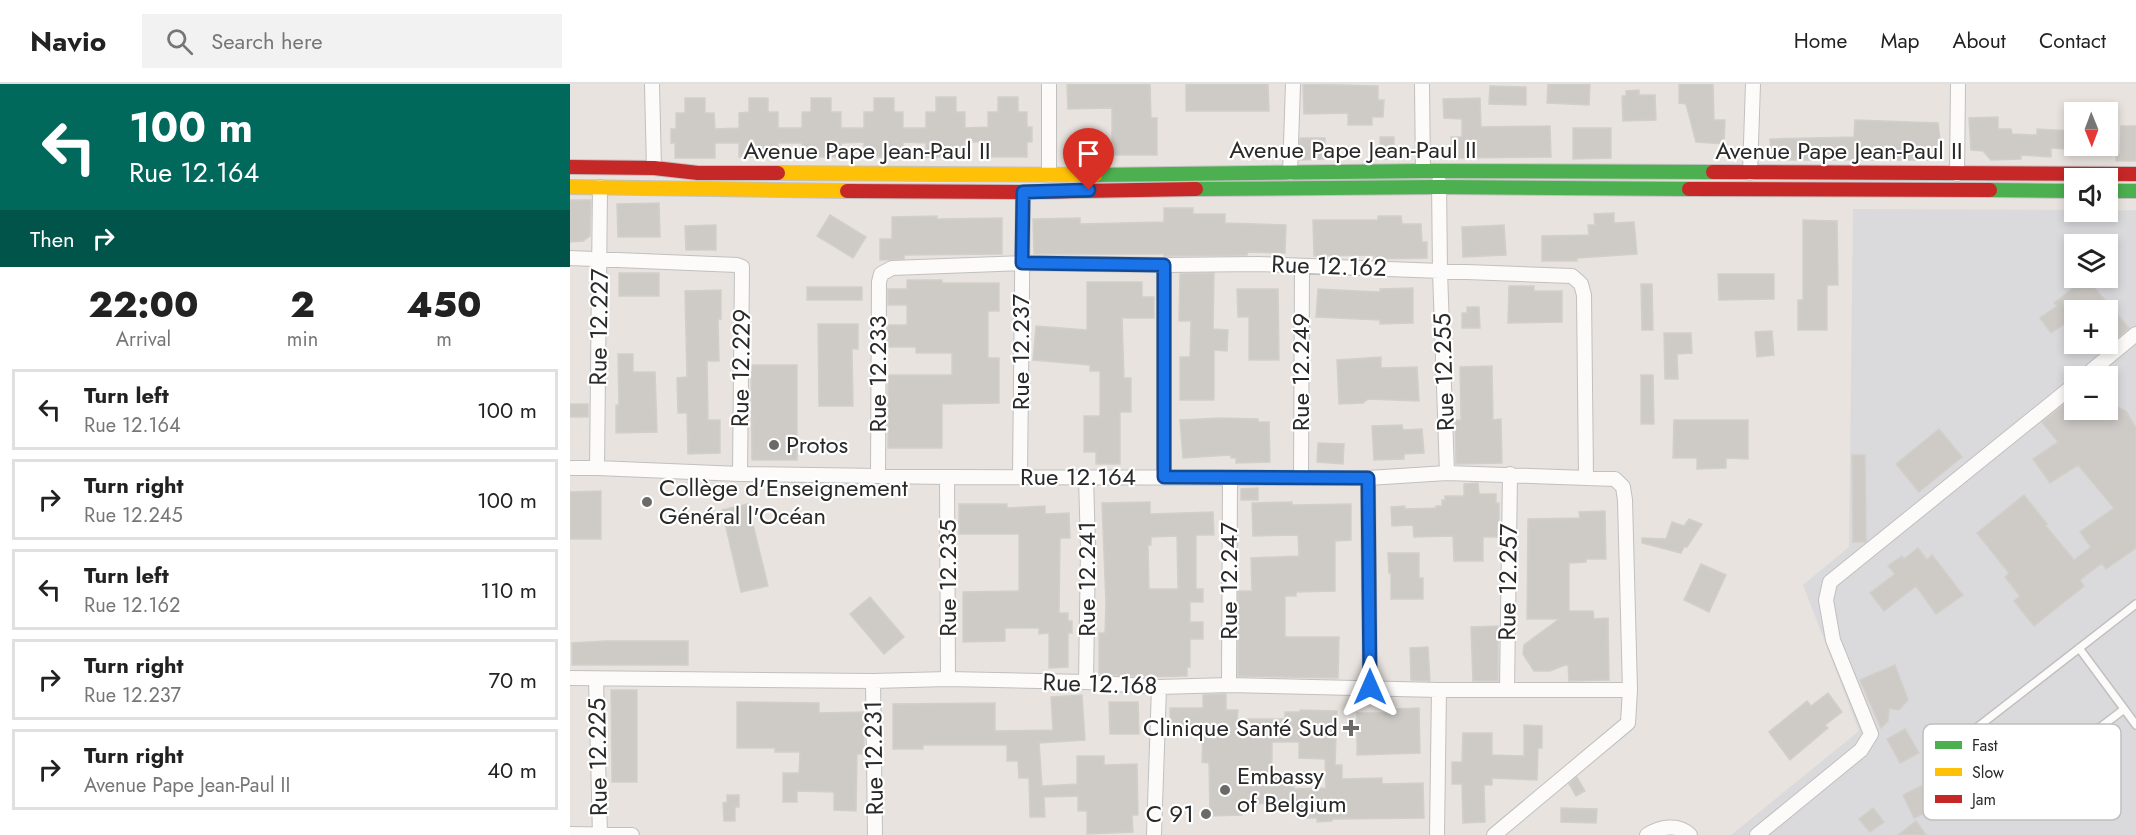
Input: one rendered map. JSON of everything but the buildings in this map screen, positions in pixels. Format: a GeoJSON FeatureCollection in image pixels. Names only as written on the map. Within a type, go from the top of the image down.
{"type":"FeatureCollection","features":[{"type":"Feature","properties":{"kind":"main road","name":"Avenue Pape Jean-Paul II"},"geometry":{"type":"LineString","coordinates":[[570,167],[654,168],[698,173],[1049,175],[1423,171],[2136,174]]}},
{"type":"Feature","properties":{"kind":"main road","name":"Avenue Pape Jean-Paul II"},"geometry":{"type":"LineString","coordinates":[[570,187],[741,191],[1023,192],[1155,188],[1440,187],[2064,191]]}},
{"type":"Feature","properties":{"kind":"main road"},"geometry":{"type":"LineString","coordinates":[[2118,191],[2136,191]]}},
{"type":"Feature","properties":{"kind":"street"},"geometry":{"type":"LineString","coordinates":[[652,84],[654,168]]}},
{"type":"Feature","properties":{"kind":"street"},"geometry":{"type":"LineString","coordinates":[[1049,84],[1049,175]]}},
{"type":"Feature","properties":{"kind":"street"},"geometry":{"type":"LineString","coordinates":[[1290,173],[1293,84]]}},
{"type":"Feature","properties":{"kind":"street"},"geometry":{"type":"LineString","coordinates":[[1422,84],[1423,171]]}},
{"type":"Feature","properties":{"kind":"street"},"geometry":{"type":"LineString","coordinates":[[1750,173],[1753,84]]}},
{"type":"Feature","properties":{"kind":"street"},"geometry":{"type":"LineString","coordinates":[[1957,174],[1958,84]]}},
{"type":"Feature","properties":{"kind":"street","name":"Rue 12.255"},"geometry":{"type":"LineString","coordinates":[[1439,172],[1440,271],[1448,473]]}},
{"type":"Feature","properties":{"kind":"street","name":"Rue 12.227"},"geometry":{"type":"LineString","coordinates":[[597,468],[600,187]]}},
{"type":"Feature","properties":{"kind":"street","name":"Rue 12.237"},"geometry":{"type":"LineString","coordinates":[[1020,476],[1023,192]]}},
{"type":"Feature","properties":{"kind":"street"},"geometry":{"type":"LineString","coordinates":[[570,258],[599,258]]}},
{"type":"Feature","properties":{"kind":"street","name":"Rue 12.229"},"geometry":{"type":"LineString","coordinates":[[599,258],[737,264],[742,267],[740,474]]}},
{"type":"Feature","properties":{"kind":"street","name":"Rue 12.162"},"geometry":{"type":"LineString","coordinates":[[882,274],[892,268],[1022,263],[1258,264],[1572,276],[1581,284],[1584,295],[1586,477]]}},
{"type":"Feature","properties":{"kind":"street"},"geometry":{"type":"LineString","coordinates":[[1164,265],[1164,477]]}},
{"type":"Feature","properties":{"kind":"street","name":"Rue 12.249"},"geometry":{"type":"LineString","coordinates":[[1301,478],[1302,266]]}},
{"type":"Feature","properties":{"kind":"street","name":"Rue 12.233"},"geometry":{"type":"LineString","coordinates":[[878,475],[879,282],[882,274]]}},
{"type":"Feature","properties":{"kind":"street"},"geometry":{"type":"LineString","coordinates":[[2097,366],[2136,334]]}},
{"type":"Feature","properties":{"kind":"street"},"geometry":{"type":"LineString","coordinates":[[1757,835],[1861,750],[1871,734],[1833,640],[1826,600],[1830,582],[2064,393]]}},
{"type":"Feature","properties":{"kind":"street","name":"Rue 12.164"},"geometry":{"type":"LineString","coordinates":[[570,468],[740,474],[947,477],[1368,478],[1448,473],[1615,479],[1623,487],[1630,690],[1628,723],[1494,835]]}},
{"type":"Feature","properties":{"kind":"street","name":"Rue 12.257"},"geometry":{"type":"LineString","coordinates":[[1507,690],[1510,474]]}},
{"type":"Feature","properties":{"kind":"street","name":"Rue 12.235"},"geometry":{"type":"LineString","coordinates":[[947,477],[948,679]]}},
{"type":"Feature","properties":{"kind":"street","name":"Rue 12.241"},"geometry":{"type":"LineString","coordinates":[[1086,477],[1088,547],[1086,682]]}},
{"type":"Feature","properties":{"kind":"street","name":"Rue 12.247"},"geometry":{"type":"LineString","coordinates":[[1229,685],[1230,478]]}},
{"type":"Feature","properties":{"kind":"street"},"geometry":{"type":"LineString","coordinates":[[1368,478],[1370,687]]}},
{"type":"Feature","properties":{"kind":"street","name":"Rue 12.168"},"geometry":{"type":"LineString","coordinates":[[570,678],[873,681],[948,679],[1086,682],[1159,687],[1229,685],[1439,690],[1630,690]]}},
{"type":"Feature","properties":{"kind":"street","name":"Rue 12.225"},"geometry":{"type":"LineString","coordinates":[[596,679],[600,835]]}},
{"type":"Feature","properties":{"kind":"street","name":"Rue 12.231"},"geometry":{"type":"LineString","coordinates":[[873,681],[875,835]]}},
{"type":"Feature","properties":{"kind":"street"},"geometry":{"type":"LineString","coordinates":[[1154,835],[1159,687]]}},
{"type":"Feature","properties":{"kind":"street"},"geometry":{"type":"LineString","coordinates":[[1437,835],[1439,690]]}},
{"type":"Feature","properties":{"kind":"street"},"geometry":{"type":"LineString","coordinates":[[1647,835],[1662,828],[1674,827],[1690,835]]}},
{"type":"Feature","properties":{"kind":"street"},"geometry":{"type":"LineString","coordinates":[[572,835],[632,835]]}},
{"type":"Feature","properties":{"kind":"lane"},"geometry":{"type":"LineString","coordinates":[[1982,724],[2136,604]]}},
{"type":"Feature","properties":{"kind":"lane"},"geometry":{"type":"LineString","coordinates":[[2079,648],[2136,725]]}},
{"type":"Feature","properties":{"kind":"lane"},"geometry":{"type":"LineString","coordinates":[[2105,724],[2124,709]]}},
{"type":"Feature","properties":{"kind":"shaded area"},"geometry":{"type":"Polygon","coordinates":[[[1853,209],[2064,210],[2064,222],[2118,222],[2118,211],[2136,210],[2136,835],[1731,835],[1859,731],[1803,585],[1849,547],[1853,209]]]}},
{"type":"Feature","properties":{"kind":"traffic: fast"},"geometry":{"type":"LineString","coordinates":[[1095,175],[1423,171],[1713,172]]}},
{"type":"Feature","properties":{"kind":"traffic: fast"},"geometry":{"type":"LineString","coordinates":[[1196,189],[1440,187],[1689,189]]}},
{"type":"Feature","properties":{"kind":"traffic: fast"},"geometry":{"type":"LineString","coordinates":[[1990,190],[2064,191]]}},
{"type":"Feature","properties":{"kind":"traffic: fast"},"geometry":{"type":"LineString","coordinates":[[2118,191],[2136,191]]}},
{"type":"Feature","properties":{"kind":"traffic: slow"},"geometry":{"type":"LineString","coordinates":[[778,173],[1095,175]]}},
{"type":"Feature","properties":{"kind":"traffic: slow"},"geometry":{"type":"LineString","coordinates":[[570,187],[847,191]]}},
{"type":"Feature","properties":{"kind":"traffic: jam"},"geometry":{"type":"LineString","coordinates":[[570,167],[654,168],[698,173],[778,173]]}},
{"type":"Feature","properties":{"kind":"traffic: jam"},"geometry":{"type":"LineString","coordinates":[[1713,172],[2136,174]]}},
{"type":"Feature","properties":{"kind":"traffic: jam"},"geometry":{"type":"LineString","coordinates":[[847,191],[1023,192],[1196,189]]}},
{"type":"Feature","properties":{"kind":"traffic: jam"},"geometry":{"type":"LineString","coordinates":[[1689,189],[1990,190]]}},
{"type":"Feature","properties":{"kind":"place","name":"Protos"},"geometry":{"type":"Point","coordinates":[774,445]}},
{"type":"Feature","properties":{"kind":"place","name":"Collège d'Enseignement Général l'Océan"},"geometry":{"type":"Point","coordinates":[647,502]}},
{"type":"Feature","properties":{"kind":"place","name":"Clinique Santé Sud"},"geometry":{"type":"Point","coordinates":[1351,728]}},
{"type":"Feature","properties":{"kind":"place","name":"Embassy of Belgium"},"geometry":{"type":"Point","coordinates":[1225,790]}},
{"type":"Feature","properties":{"kind":"place","name":"C 91"},"geometry":{"type":"Point","coordinates":[1206,814]}},
{"type":"Feature","properties":{"kind":"route"},"geometry":{"type":"LineString","coordinates":[[1089,190],[1023,192],[1022,263],[1164,265],[1164,477],[1368,478],[1370,687]]}}]}
